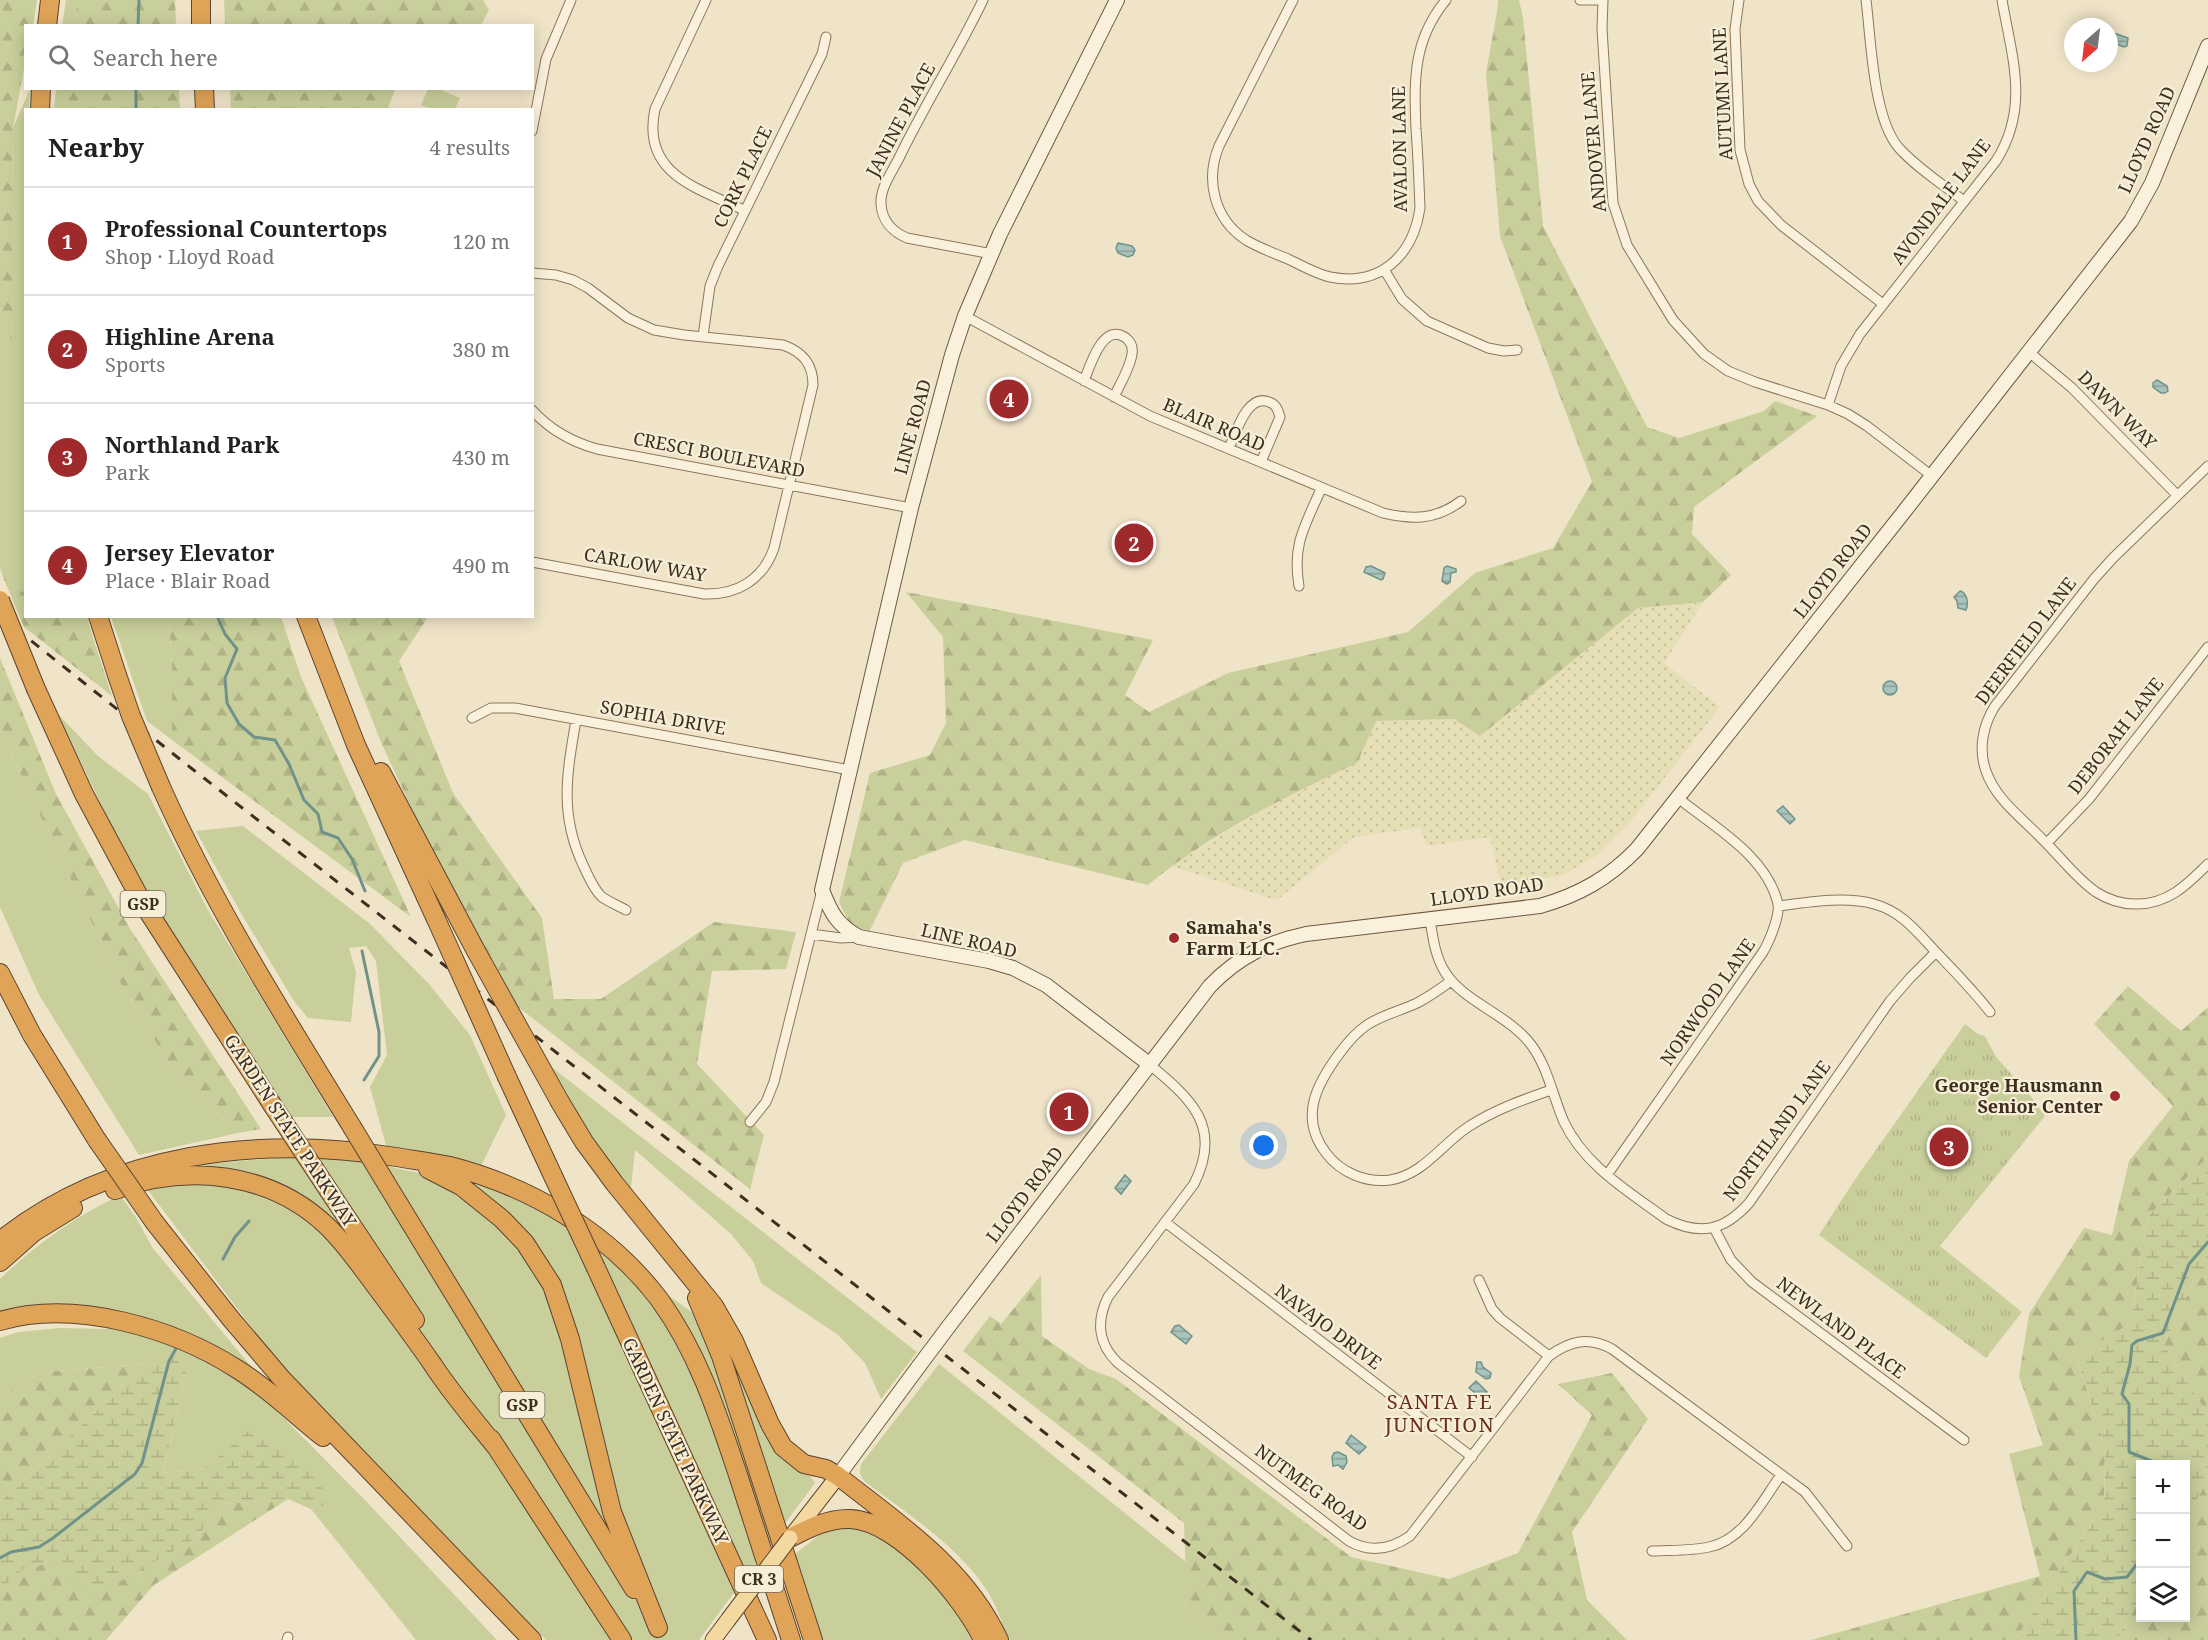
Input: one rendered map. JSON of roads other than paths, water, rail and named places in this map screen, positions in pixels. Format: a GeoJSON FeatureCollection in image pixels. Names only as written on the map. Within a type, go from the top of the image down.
{"type":"FeatureCollection","features":[{"type":"Feature","properties":{"kind":"highway"},"geometry":{"type":"LineString","coordinates":[[47,24],[50,0]]}},
{"type":"Feature","properties":{"kind":"highway"},"geometry":{"type":"LineString","coordinates":[[201,0],[201,24]]}},
{"type":"Feature","properties":{"kind":"highway"},"geometry":{"type":"LineString","coordinates":[[40,108],[41,90]]}},
{"type":"Feature","properties":{"kind":"highway"},"geometry":{"type":"LineString","coordinates":[[204,90],[205,108]]}},
{"type":"Feature","properties":{"kind":"highway","name":"GARDEN STATE PARKWAY"},"geometry":{"type":"LineString","coordinates":[[0,600],[36,689],[84,794],[142,902],[622,1640]]}},
{"type":"Feature","properties":{"kind":"highway","name":"GSP"},"geometry":{"type":"LineString","coordinates":[[99,618],[131,716],[161,787],[190,851],[228,920],[661,1634]]}},
{"type":"Feature","properties":{"kind":"highway","name":"GARDEN STATE PARKWAY"},"geometry":{"type":"LineString","coordinates":[[307,618],[342,710],[507,1077],[767,1640]]}},
{"type":"Feature","properties":{"kind":"highway"},"geometry":{"type":"LineString","coordinates":[[342,710],[382,774],[476,951],[560,1102],[598,1162],[700,1287],[721,1317],[734,1341],[770,1424],[783,1447],[804,1464],[826,1469],[838,1476],[941,1558],[980,1605],[999,1640]]}},
{"type":"Feature","properties":{"kind":"highway"},"geometry":{"type":"LineString","coordinates":[[0,973],[32,1035],[97,1140],[155,1223],[263,1357],[532,1640]]}},
{"type":"Feature","properties":{"kind":"highway"},"geometry":{"type":"LineString","coordinates":[[0,1241],[26,1221],[77,1192],[135,1170],[181,1158],[226,1151],[299,1148],[349,1150],[436,1163],[503,1184],[551,1207],[608,1245],[629,1264],[649,1287],[685,1338],[706,1382],[791,1640]]}},
{"type":"Feature","properties":{"kind":"highway"},"geometry":{"type":"LineString","coordinates":[[401,1158],[448,1178],[489,1206],[520,1237],[544,1271],[558,1299],[568,1332],[612,1512],[661,1634]]}},
{"type":"Feature","properties":{"kind":"highway"},"geometry":{"type":"LineString","coordinates":[[0,1262],[34,1232],[61,1215],[97,1197],[144,1181],[200,1174],[227,1177],[265,1187],[290,1199],[309,1212],[339,1238],[496,1448]]}},
{"type":"Feature","properties":{"kind":"highway"},"geometry":{"type":"LineString","coordinates":[[671,1254],[697,1299],[719,1348],[813,1640]]}},
{"type":"Feature","properties":{"kind":"highway"},"geometry":{"type":"LineString","coordinates":[[0,1321],[48,1315],[97,1317],[131,1323],[177,1338],[226,1362],[254,1380],[376,1478]]}},
{"type":"Feature","properties":{"kind":"highway"},"geometry":{"type":"LineString","coordinates":[[790,1538],[806,1529],[832,1520],[854,1519],[872,1524],[900,1542],[934,1571],[962,1604],[983,1640]]}},
{"type":"Feature","properties":{"kind":"main road","name":"LINE ROAD"},"geometry":{"type":"LineString","coordinates":[[1117,0],[992,254],[965,316],[934,415],[822,890],[831,913],[847,930],[859,937],[989,961],[1013,968],[1046,986],[1149,1064]]}},
{"type":"Feature","properties":{"kind":"main road","name":"LLOYD ROAD"},"geometry":{"type":"LineString","coordinates":[[713,1640],[1149,1064],[1210,986],[1231,966],[1257,950],[1282,939],[1306,934],[1540,906],[1580,892],[1602,880],[1637,849],[2109,250],[2147,194],[2208,46]]}},
{"type":"Feature","properties":{"kind":"street"},"geometry":{"type":"LineString","coordinates":[[534,121],[546,59],[571,0]]}},
{"type":"Feature","properties":{"kind":"street"},"geometry":{"type":"LineString","coordinates":[[706,0],[655,109],[654,143],[662,162],[679,179],[744,210]]}},
{"type":"Feature","properties":{"kind":"street","name":"JANINE PLACE"},"geometry":{"type":"LineString","coordinates":[[983,0],[910,135],[884,188],[881,203],[886,221],[900,235],[992,254]]}},
{"type":"Feature","properties":{"kind":"street"},"geometry":{"type":"LineString","coordinates":[[1293,0],[1216,154],[1212,179],[1216,201],[1226,221],[1244,239],[1324,275],[1354,278],[1385,271],[1402,299],[1427,321],[1488,348],[1504,351],[1517,350]]}},
{"type":"Feature","properties":{"kind":"street","name":"AVALON LANE"},"geometry":{"type":"LineString","coordinates":[[1385,271],[1407,247],[1418,223],[1420,208],[1415,72],[1425,34],[1435,14],[1446,0]]}},
{"type":"Feature","properties":{"kind":"street"},"geometry":{"type":"LineString","coordinates":[[1580,0],[1603,0]]}},
{"type":"Feature","properties":{"kind":"street","name":"ANDOVER LANE"},"geometry":{"type":"LineString","coordinates":[[1603,0],[1602,30],[1611,190],[1616,218],[1628,245],[1673,320],[1704,354],[1742,377],[1828,405],[1867,426],[1932,476]]}},
{"type":"Feature","properties":{"kind":"street","name":"AUTUMN LANE"},"geometry":{"type":"LineString","coordinates":[[1739,0],[1735,29],[1740,150],[1749,184],[1758,201],[1781,225],[1883,304]]}},
{"type":"Feature","properties":{"kind":"street"},"geometry":{"type":"LineString","coordinates":[[1866,0],[1879,106],[1888,132],[1898,148],[1910,159],[1964,201]]}},
{"type":"Feature","properties":{"kind":"street","name":"AVONDALE LANE"},"geometry":{"type":"LineString","coordinates":[[1828,405],[1850,350],[2003,149],[2012,130],[2016,111],[2017,80],[2002,0]]}},
{"type":"Feature","properties":{"kind":"street","name":"CORK PLACE"},"geometry":{"type":"LineString","coordinates":[[703,336],[710,286],[718,266],[822,54],[826,37]]}},
{"type":"Feature","properties":{"kind":"street","name":"CARLOW WAY"},"geometry":{"type":"LineString","coordinates":[[534,273],[556,275],[573,280],[588,288],[628,318],[654,330],[794,348],[807,360],[811,368],[813,385],[774,548],[767,564],[753,580],[736,590],[704,594],[534,562]]}},
{"type":"Feature","properties":{"kind":"street","name":"BLAIR ROAD"},"geometry":{"type":"LineString","coordinates":[[965,316],[1150,416],[1383,513],[1412,519],[1436,515],[1461,501]]}},
{"type":"Feature","properties":{"kind":"street"},"geometry":{"type":"LineString","coordinates":[[1084,381],[1106,337],[1113,334],[1126,338],[1131,343],[1133,351],[1114,397]]}},
{"type":"Feature","properties":{"kind":"street","name":"DAWN WAY"},"geometry":{"type":"LineString","coordinates":[[2029,352],[2072,388],[2177,495]]}},
{"type":"Feature","properties":{"kind":"street"},"geometry":{"type":"LineString","coordinates":[[1229,448],[1249,407],[1259,400],[1267,400],[1278,409],[1280,417],[1261,462]]}},
{"type":"Feature","properties":{"kind":"street","name":"CRESCI BOULEVARD"},"geometry":{"type":"LineString","coordinates":[[534,412],[560,433],[582,445],[597,449],[911,508]]}},
{"type":"Feature","properties":{"kind":"street","name":"DEERFIELD LANE"},"geometry":{"type":"LineString","coordinates":[[2208,466],[2112,558],[2094,579],[1995,706],[1987,721],[1982,739],[1985,769],[1998,794],[2096,892],[2114,901],[2129,904],[2152,903],[2166,898],[2186,885],[2208,864]]}},
{"type":"Feature","properties":{"kind":"street"},"geometry":{"type":"LineString","coordinates":[[1299,586],[1296,552],[1321,489]]}},
{"type":"Feature","properties":{"kind":"street","name":"DEBORAH LANE"},"geometry":{"type":"LineString","coordinates":[[2047,843],[2089,799],[2208,647]]}},
{"type":"Feature","properties":{"kind":"street","name":"SOPHIA DRIVE"},"geometry":{"type":"LineString","coordinates":[[472,718],[491,708],[504,706],[850,770]]}},
{"type":"Feature","properties":{"kind":"street"},"geometry":{"type":"LineString","coordinates":[[576,720],[566,788],[570,830],[579,857],[595,888],[602,897],[626,910]]}},
{"type":"Feature","properties":{"kind":"street"},"geometry":{"type":"LineString","coordinates":[[1678,798],[1756,862],[1768,879],[1779,906],[1848,900],[1877,904],[1903,918],[1966,981],[1990,1012]]}},
{"type":"Feature","properties":{"kind":"street","name":"LINE ROAD"},"geometry":{"type":"LineString","coordinates":[[750,1122],[766,1102],[774,1082],[822,890]]}},
{"type":"Feature","properties":{"kind":"street","name":"NORWOOD LANE"},"geometry":{"type":"LineString","coordinates":[[1607,1175],[1763,952],[1772,935],[1779,906]]}},
{"type":"Feature","properties":{"kind":"street"},"geometry":{"type":"LineString","coordinates":[[1430,920],[1436,953],[1445,973],[1451,981],[1523,1035],[1540,1058],[1551,1090],[1574,1139],[1588,1158],[1607,1175],[1676,1224],[1714,1228]]}},
{"type":"Feature","properties":{"kind":"street","name":"LINE ROAD"},"geometry":{"type":"LineString","coordinates":[[811,934],[841,938],[859,937]]}},
{"type":"Feature","properties":{"kind":"street","name":"NORTHLAND LANE"},"geometry":{"type":"LineString","coordinates":[[1714,1228],[1734,1217],[1749,1203],[1890,1001],[1936,952]]}},
{"type":"Feature","properties":{"kind":"street"},"geometry":{"type":"LineString","coordinates":[[1451,981],[1418,1002],[1365,1026],[1349,1041],[1324,1074],[1314,1095],[1312,1118],[1318,1141],[1332,1160],[1347,1172],[1366,1179],[1382,1180],[1401,1177],[1420,1168],[1453,1138],[1481,1119],[1508,1105],[1551,1090]]}},
{"type":"Feature","properties":{"kind":"street","name":"NUTMEG ROAD"},"geometry":{"type":"LineString","coordinates":[[1149,1064],[1191,1102],[1200,1118],[1205,1139],[1204,1154],[1200,1173],[1194,1184],[1102,1308],[1100,1331],[1105,1347],[1118,1363],[1340,1534],[1367,1548],[1378,1549],[1400,1543],[1414,1532],[1549,1356],[1563,1346],[1586,1341],[1604,1344],[1805,1492],[1847,1546]]}},
{"type":"Feature","properties":{"kind":"street","name":"NAVAJO DRIVE"},"geometry":{"type":"LineString","coordinates":[[1165,1222],[1472,1457]]}},
{"type":"Feature","properties":{"kind":"street","name":"NEWLAND PLACE"},"geometry":{"type":"LineString","coordinates":[[1714,1228],[1731,1260],[1752,1282],[1964,1440]]}},
{"type":"Feature","properties":{"kind":"street"},"geometry":{"type":"LineString","coordinates":[[1479,1280],[1492,1309],[1500,1318],[1549,1356]]}},
{"type":"Feature","properties":{"kind":"street"},"geometry":{"type":"LineString","coordinates":[[1652,1551],[1709,1547],[1725,1541],[1744,1526],[1781,1475]]}},
{"type":"Feature","properties":{"kind":"water"},"geometry":{"type":"Polygon","coordinates":[[[2118,34],[2128,38],[2127,46],[2118,45],[2118,34]]]}},
{"type":"Feature","properties":{"kind":"water"},"geometry":{"type":"Polygon","coordinates":[[[1118,243],[1132,246],[1135,250],[1133,255],[1128,257],[1118,253],[1116,248],[1118,243]]]}},
{"type":"Feature","properties":{"kind":"water"},"geometry":{"type":"Polygon","coordinates":[[[2157,380],[2167,386],[2168,391],[2161,393],[2153,387],[2153,383],[2157,380]]]}},
{"type":"Feature","properties":{"kind":"water"},"geometry":{"type":"Polygon","coordinates":[[[1371,566],[1385,573],[1383,579],[1364,572],[1366,567],[1371,566]]]}},
{"type":"Feature","properties":{"kind":"water"},"geometry":{"type":"Polygon","coordinates":[[[1447,566],[1456,569],[1456,572],[1451,573],[1450,582],[1447,584],[1442,581],[1444,568],[1447,566]]]}},
{"type":"Feature","properties":{"kind":"water"},"geometry":{"type":"Polygon","coordinates":[[[1960,591],[1967,599],[1966,610],[1958,608],[1954,597],[1960,591]]]}},
{"type":"Feature","properties":{"kind":"water"},"geometry":{"type":"Polygon","coordinates":[[[1890,681],[1895,683],[1897,688],[1895,693],[1890,695],[1885,693],[1883,688],[1885,683],[1890,681]]]}},
{"type":"Feature","properties":{"kind":"water"},"geometry":{"type":"Polygon","coordinates":[[[1783,806],[1795,819],[1790,824],[1777,811],[1783,806]]]}},
{"type":"Feature","properties":{"kind":"water"},"geometry":{"type":"Polygon","coordinates":[[[1125,1175],[1131,1181],[1121,1194],[1115,1188],[1125,1175]]]}},
{"type":"Feature","properties":{"kind":"water"},"geometry":{"type":"Polygon","coordinates":[[[1179,1325],[1192,1336],[1186,1344],[1171,1332],[1175,1326],[1179,1325]]]}},
{"type":"Feature","properties":{"kind":"water"},"geometry":{"type":"Polygon","coordinates":[[[1477,1362],[1481,1362],[1483,1367],[1491,1373],[1490,1378],[1486,1379],[1476,1372],[1477,1362]]]}},
{"type":"Feature","properties":{"kind":"water"},"geometry":{"type":"Polygon","coordinates":[[[1476,1381],[1487,1392],[1480,1397],[1469,1388],[1476,1381]]]}},
{"type":"Feature","properties":{"kind":"water"},"geometry":{"type":"Polygon","coordinates":[[[1351,1435],[1366,1447],[1359,1454],[1346,1443],[1351,1435]]]}},
{"type":"Feature","properties":{"kind":"water"},"geometry":{"type":"Polygon","coordinates":[[[1338,1452],[1346,1456],[1347,1462],[1343,1469],[1338,1465],[1333,1466],[1332,1457],[1338,1452]]]}},
{"type":"Feature","properties":{"kind":"waterway"},"geometry":{"type":"LineString","coordinates":[[138,24],[139,0]]}},
{"type":"Feature","properties":{"kind":"waterway"},"geometry":{"type":"LineString","coordinates":[[136,90],[136,108]]}},
{"type":"Feature","properties":{"kind":"waterway"},"geometry":{"type":"LineString","coordinates":[[218,618],[225,634],[237,649],[225,678],[227,703],[239,724],[254,737],[275,740],[289,764],[304,800],[318,814],[322,832],[338,838],[352,859],[365,891]]}},
{"type":"Feature","properties":{"kind":"waterway"},"geometry":{"type":"LineString","coordinates":[[362,951],[379,1032],[379,1056],[364,1080]]}},
{"type":"Feature","properties":{"kind":"waterway"},"geometry":{"type":"LineString","coordinates":[[223,1259],[235,1237],[249,1221]]}},
{"type":"Feature","properties":{"kind":"waterway"},"geometry":{"type":"LineString","coordinates":[[2149,1460],[2129,1452],[2129,1404],[2122,1394],[2130,1364],[2132,1345],[2137,1341],[2163,1333],[2189,1264],[2208,1242]]}},
{"type":"Feature","properties":{"kind":"waterway"},"geometry":{"type":"LineString","coordinates":[[0,1558],[11,1552],[39,1547],[135,1474],[142,1463],[169,1361],[178,1345]]}},
{"type":"Feature","properties":{"kind":"waterway"},"geometry":{"type":"LineString","coordinates":[[2076,1640],[2074,1591],[2087,1572],[2105,1579],[2127,1577],[2136,1565]]}},
{"type":"Feature","properties":{"kind":"railway"},"geometry":{"type":"LineString","coordinates":[[0,616],[191,768],[1311,1640]]}},
{"type":"Feature","properties":{"kind":"place","name":"Jersey Elevator"},"geometry":{"type":"Point","coordinates":[1009,399]}},
{"type":"Feature","properties":{"kind":"place","name":"Highline Arena"},"geometry":{"type":"Point","coordinates":[1134,543]}},
{"type":"Feature","properties":{"kind":"place","name":"Samaha's Farm LLC."},"geometry":{"type":"Point","coordinates":[1174,938]}},
{"type":"Feature","properties":{"kind":"place","name":"George Hausmann Senior Center"},"geometry":{"type":"Point","coordinates":[2115,1096]}},
{"type":"Feature","properties":{"kind":"place","name":"Professional Countertops"},"geometry":{"type":"Point","coordinates":[1069,1112]}},
{"type":"Feature","properties":{"kind":"place","name":"Northland Park"},"geometry":{"type":"Point","coordinates":[1949,1147]}},
{"type":"Feature","properties":{"kind":"district","name":"SANTA FE JUNCTION"},"geometry":{"type":"Point","coordinates":[1440,1414]}}]}
